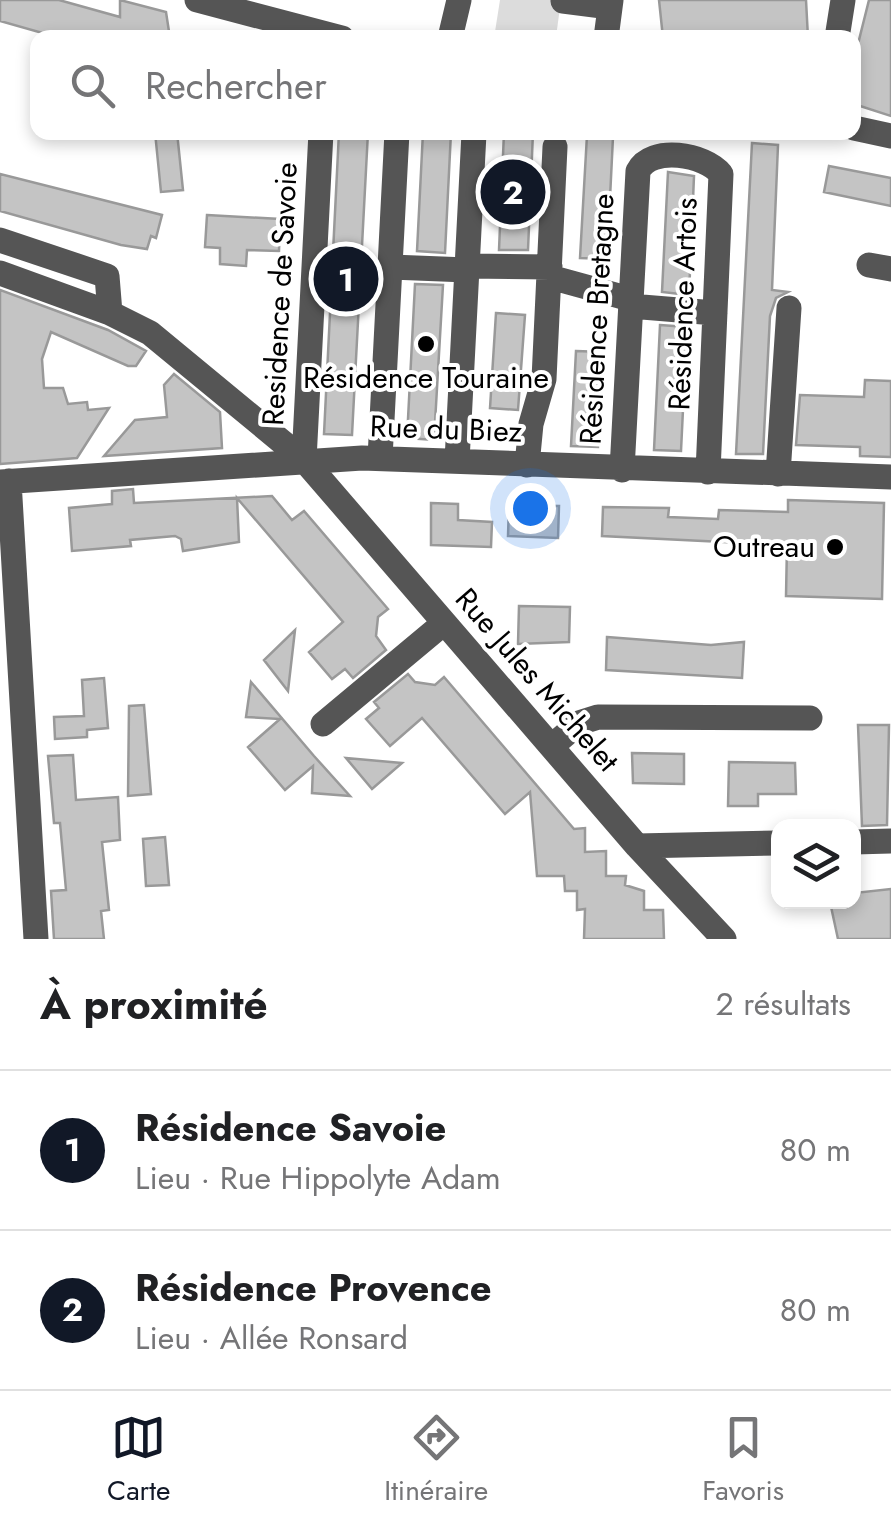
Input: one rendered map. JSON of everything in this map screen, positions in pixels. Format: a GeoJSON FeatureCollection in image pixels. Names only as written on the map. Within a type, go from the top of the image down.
{"type":"FeatureCollection","features":[{"type":"Feature","properties":{"kind":"street"},"geometry":{"type":"LineString","coordinates":[[197,0],[311,30]]}},
{"type":"Feature","properties":{"kind":"street"},"geometry":{"type":"LineString","coordinates":[[452,30],[459,0]]}},
{"type":"Feature","properties":{"kind":"street"},"geometry":{"type":"LineString","coordinates":[[838,30],[843,0]]}},
{"type":"Feature","properties":{"kind":"street"},"geometry":{"type":"LineString","coordinates":[[564,1],[610,4],[607,30]]}},
{"type":"Feature","properties":{"kind":"street"},"geometry":{"type":"LineString","coordinates":[[861,130],[891,136]]}},
{"type":"Feature","properties":{"kind":"street","name":"Residence de Savoie"},"geometry":{"type":"LineString","coordinates":[[304,460],[321,140]]}},
{"type":"Feature","properties":{"kind":"street"},"geometry":{"type":"LineString","coordinates":[[380,458],[396,140]]}},
{"type":"Feature","properties":{"kind":"street"},"geometry":{"type":"LineString","coordinates":[[457,461],[474,140]]}},
{"type":"Feature","properties":{"kind":"street"},"geometry":{"type":"LineString","coordinates":[[528,464],[531,424],[544,378],[555,147]]}},
{"type":"Feature","properties":{"kind":"street","name":"Résidence Artois"},"geometry":{"type":"LineString","coordinates":[[638,171],[646,160],[658,156],[703,160],[721,174],[708,472]]}},
{"type":"Feature","properties":{"kind":"street","name":"Résidence Bretagne"},"geometry":{"type":"LineString","coordinates":[[622,470],[638,171]]}},
{"type":"Feature","properties":{"kind":"street"},"geometry":{"type":"LineString","coordinates":[[0,240],[107,276],[110,313]]}},
{"type":"Feature","properties":{"kind":"street"},"geometry":{"type":"LineString","coordinates":[[391,267],[550,272],[630,303],[715,312]]}},
{"type":"Feature","properties":{"kind":"street","name":"Rue Jules Michelet"},"geometry":{"type":"LineString","coordinates":[[0,273],[110,313],[163,342],[304,460],[637,846],[724,939]]}},
{"type":"Feature","properties":{"kind":"street"},"geometry":{"type":"LineString","coordinates":[[778,474],[790,308]]}},
{"type":"Feature","properties":{"kind":"street","name":"Rue du Biez"},"geometry":{"type":"LineString","coordinates":[[4,481],[380,458],[891,477]]}},
{"type":"Feature","properties":{"kind":"street"},"geometry":{"type":"LineString","coordinates":[[4,481],[11,702],[36,939]]}},
{"type":"Feature","properties":{"kind":"street"},"geometry":{"type":"LineString","coordinates":[[323,724],[444,623]]}},
{"type":"Feature","properties":{"kind":"street"},"geometry":{"type":"LineString","coordinates":[[552,746],[580,722],[598,716],[810,718]]}},
{"type":"Feature","properties":{"kind":"street"},"geometry":{"type":"LineString","coordinates":[[861,842],[891,841]]}},
{"type":"Feature","properties":{"kind":"street"},"geometry":{"type":"LineString","coordinates":[[637,846],[771,843]]}},
{"type":"Feature","properties":{"kind":"shaded area"},"geometry":{"type":"Polygon","coordinates":[[[500,0],[561,0],[557,30],[495,30],[500,0]]]}},
{"type":"Feature","properties":{"kind":"building"},"geometry":{"type":"Polygon","coordinates":[[[0,0],[59,0],[120,17],[120,0],[166,12],[169,30],[32,30],[0,21],[0,0]]]}},
{"type":"Feature","properties":{"kind":"building"},"geometry":{"type":"Polygon","coordinates":[[[659,0],[806,0],[808,30],[662,30],[659,0]]]}},
{"type":"Feature","properties":{"kind":"building"},"geometry":{"type":"Polygon","coordinates":[[[869,0],[891,0],[891,116],[861,106],[861,32],[869,0]]]}},
{"type":"Feature","properties":{"kind":"building"},"geometry":{"type":"Polygon","coordinates":[[[156,140],[178,140],[183,190],[161,192],[156,140]]]}},
{"type":"Feature","properties":{"kind":"building"},"geometry":{"type":"Polygon","coordinates":[[[339,140],[368,140],[352,435],[324,434],[339,140]]]}},
{"type":"Feature","properties":{"kind":"building"},"geometry":{"type":"Polygon","coordinates":[[[423,140],[451,140],[445,253],[417,251],[423,140]]]}},
{"type":"Feature","properties":{"kind":"building"},"geometry":{"type":"Polygon","coordinates":[[[504,140],[533,140],[528,250],[499,250],[504,140]]]}},
{"type":"Feature","properties":{"kind":"building"},"geometry":{"type":"Polygon","coordinates":[[[587,140],[613,140],[607,259],[580,258],[587,140]]]}},
{"type":"Feature","properties":{"kind":"building"},"geometry":{"type":"Polygon","coordinates":[[[752,143],[778,145],[772,290],[788,292],[776,298],[770,316],[763,454],[736,454],[752,143]]]}},
{"type":"Feature","properties":{"kind":"building"},"geometry":{"type":"Polygon","coordinates":[[[829,166],[891,178],[891,206],[824,192],[829,166]]]}},
{"type":"Feature","properties":{"kind":"building"},"geometry":{"type":"Polygon","coordinates":[[[668,172],[694,176],[689,295],[662,292],[668,172]]]}},
{"type":"Feature","properties":{"kind":"building"},"geometry":{"type":"Polygon","coordinates":[[[0,174],[162,215],[156,238],[151,236],[147,249],[121,245],[0,211],[0,174]]]}},
{"type":"Feature","properties":{"kind":"building"},"geometry":{"type":"Polygon","coordinates":[[[207,215],[280,219],[279,251],[247,250],[246,266],[220,264],[220,248],[205,247],[207,215]]]}},
{"type":"Feature","properties":{"kind":"building","name":"Résidence Touraine"},"geometry":{"type":"Polygon","coordinates":[[[415,284],[443,285],[434,440],[407,438],[415,284]]]}},
{"type":"Feature","properties":{"kind":"building"},"geometry":{"type":"Polygon","coordinates":[[[0,290],[108,330],[146,351],[136,366],[128,366],[51,332],[42,359],[44,388],[63,388],[68,404],[87,402],[88,410],[109,408],[77,458],[0,464],[0,290]]]}},
{"type":"Feature","properties":{"kind":"building"},"geometry":{"type":"Polygon","coordinates":[[[496,313],[525,315],[518,410],[490,408],[496,313]]]}},
{"type":"Feature","properties":{"kind":"building"},"geometry":{"type":"Polygon","coordinates":[[[660,325],[687,327],[681,451],[654,450],[660,325]]]}},
{"type":"Feature","properties":{"kind":"building"},"geometry":{"type":"Polygon","coordinates":[[[576,351],[603,352],[598,447],[571,446],[576,351]]]}},
{"type":"Feature","properties":{"kind":"building"},"geometry":{"type":"Polygon","coordinates":[[[174,374],[220,412],[222,448],[104,456],[135,420],[167,417],[164,385],[174,374]]]}},
{"type":"Feature","properties":{"kind":"building"},"geometry":{"type":"Polygon","coordinates":[[[865,380],[891,381],[891,457],[860,456],[860,447],[796,445],[800,395],[864,397],[865,380]]]}},
{"type":"Feature","properties":{"kind":"building"},"geometry":{"type":"Polygon","coordinates":[[[133,489],[134,503],[272,496],[292,520],[304,511],[388,609],[378,617],[376,636],[386,650],[353,678],[345,669],[332,679],[309,652],[343,622],[237,498],[239,542],[183,551],[181,539],[175,536],[130,540],[131,546],[72,551],[69,508],[112,504],[112,491],[133,489]]]}},
{"type":"Feature","properties":{"kind":"building","name":"Outreau"},"geometry":{"type":"Polygon","coordinates":[[[788,500],[884,503],[882,599],[786,596],[787,545],[602,536],[603,507],[669,508],[668,517],[718,519],[719,510],[788,512],[788,500]]]}},
{"type":"Feature","properties":{"kind":"building"},"geometry":{"type":"Polygon","coordinates":[[[431,503],[458,504],[458,520],[492,522],[491,547],[431,545],[431,503]]]}},
{"type":"Feature","properties":{"kind":"building"},"geometry":{"type":"Polygon","coordinates":[[[509,505],[559,506],[558,538],[508,536],[509,505]]]}},
{"type":"Feature","properties":{"kind":"building"},"geometry":{"type":"Polygon","coordinates":[[[519,606],[570,607],[569,642],[518,644],[519,606]]]}},
{"type":"Feature","properties":{"kind":"building"},"geometry":{"type":"Polygon","coordinates":[[[295,630],[288,691],[264,660],[295,630]]]}},
{"type":"Feature","properties":{"kind":"building"},"geometry":{"type":"Polygon","coordinates":[[[607,637],[711,645],[744,642],[742,678],[606,670],[607,637]]]}},
{"type":"Feature","properties":{"kind":"building"},"geometry":{"type":"Polygon","coordinates":[[[408,674],[415,682],[435,685],[444,677],[574,829],[585,828],[585,852],[606,851],[606,876],[626,876],[625,885],[644,891],[644,910],[663,910],[664,939],[584,939],[585,909],[577,910],[577,891],[565,891],[564,876],[537,876],[530,792],[505,814],[422,718],[390,746],[366,719],[379,708],[374,702],[408,674]]]}},
{"type":"Feature","properties":{"kind":"building"},"geometry":{"type":"Polygon","coordinates":[[[104,678],[108,728],[87,730],[87,737],[55,739],[54,717],[84,716],[82,680],[104,678]]]}},
{"type":"Feature","properties":{"kind":"building"},"geometry":{"type":"Polygon","coordinates":[[[251,682],[350,796],[312,793],[313,766],[285,790],[248,747],[280,719],[246,717],[251,682]]]}},
{"type":"Feature","properties":{"kind":"building"},"geometry":{"type":"Polygon","coordinates":[[[144,705],[151,794],[128,796],[129,706],[144,705]]]}},
{"type":"Feature","properties":{"kind":"building"},"geometry":{"type":"Polygon","coordinates":[[[858,725],[889,725],[887,825],[862,826],[858,725]]]}},
{"type":"Feature","properties":{"kind":"building"},"geometry":{"type":"Polygon","coordinates":[[[632,753],[684,754],[684,784],[633,783],[632,753]]]}},
{"type":"Feature","properties":{"kind":"building"},"geometry":{"type":"Polygon","coordinates":[[[73,755],[76,800],[118,797],[120,840],[102,842],[109,910],[101,911],[104,939],[54,939],[51,891],[66,890],[48,756],[73,755]]]}},
{"type":"Feature","properties":{"kind":"building"},"geometry":{"type":"Polygon","coordinates":[[[346,758],[402,763],[372,789],[346,758]]]}},
{"type":"Feature","properties":{"kind":"building"},"geometry":{"type":"Polygon","coordinates":[[[729,762],[795,763],[796,794],[758,794],[758,806],[728,806],[729,762]]]}},
{"type":"Feature","properties":{"kind":"building"},"geometry":{"type":"Polygon","coordinates":[[[165,837],[169,885],[146,886],[143,839],[165,837]]]}},
{"type":"Feature","properties":{"kind":"building"},"geometry":{"type":"Polygon","coordinates":[[[891,889],[891,939],[838,939],[832,909],[861,909],[861,892],[891,889]]]}},
{"type":"Feature","properties":{"kind":"place","name":"Résidence Provence"},"geometry":{"type":"Point","coordinates":[513,192]}},
{"type":"Feature","properties":{"kind":"place","name":"Résidence Savoie"},"geometry":{"type":"Point","coordinates":[346,279]}},
{"type":"Feature","properties":{"kind":"place","name":"Résidence Touraine"},"geometry":{"type":"Point","coordinates":[426,344]}},
{"type":"Feature","properties":{"kind":"place","name":"Outreau"},"geometry":{"type":"Point","coordinates":[835,547]}}]}
